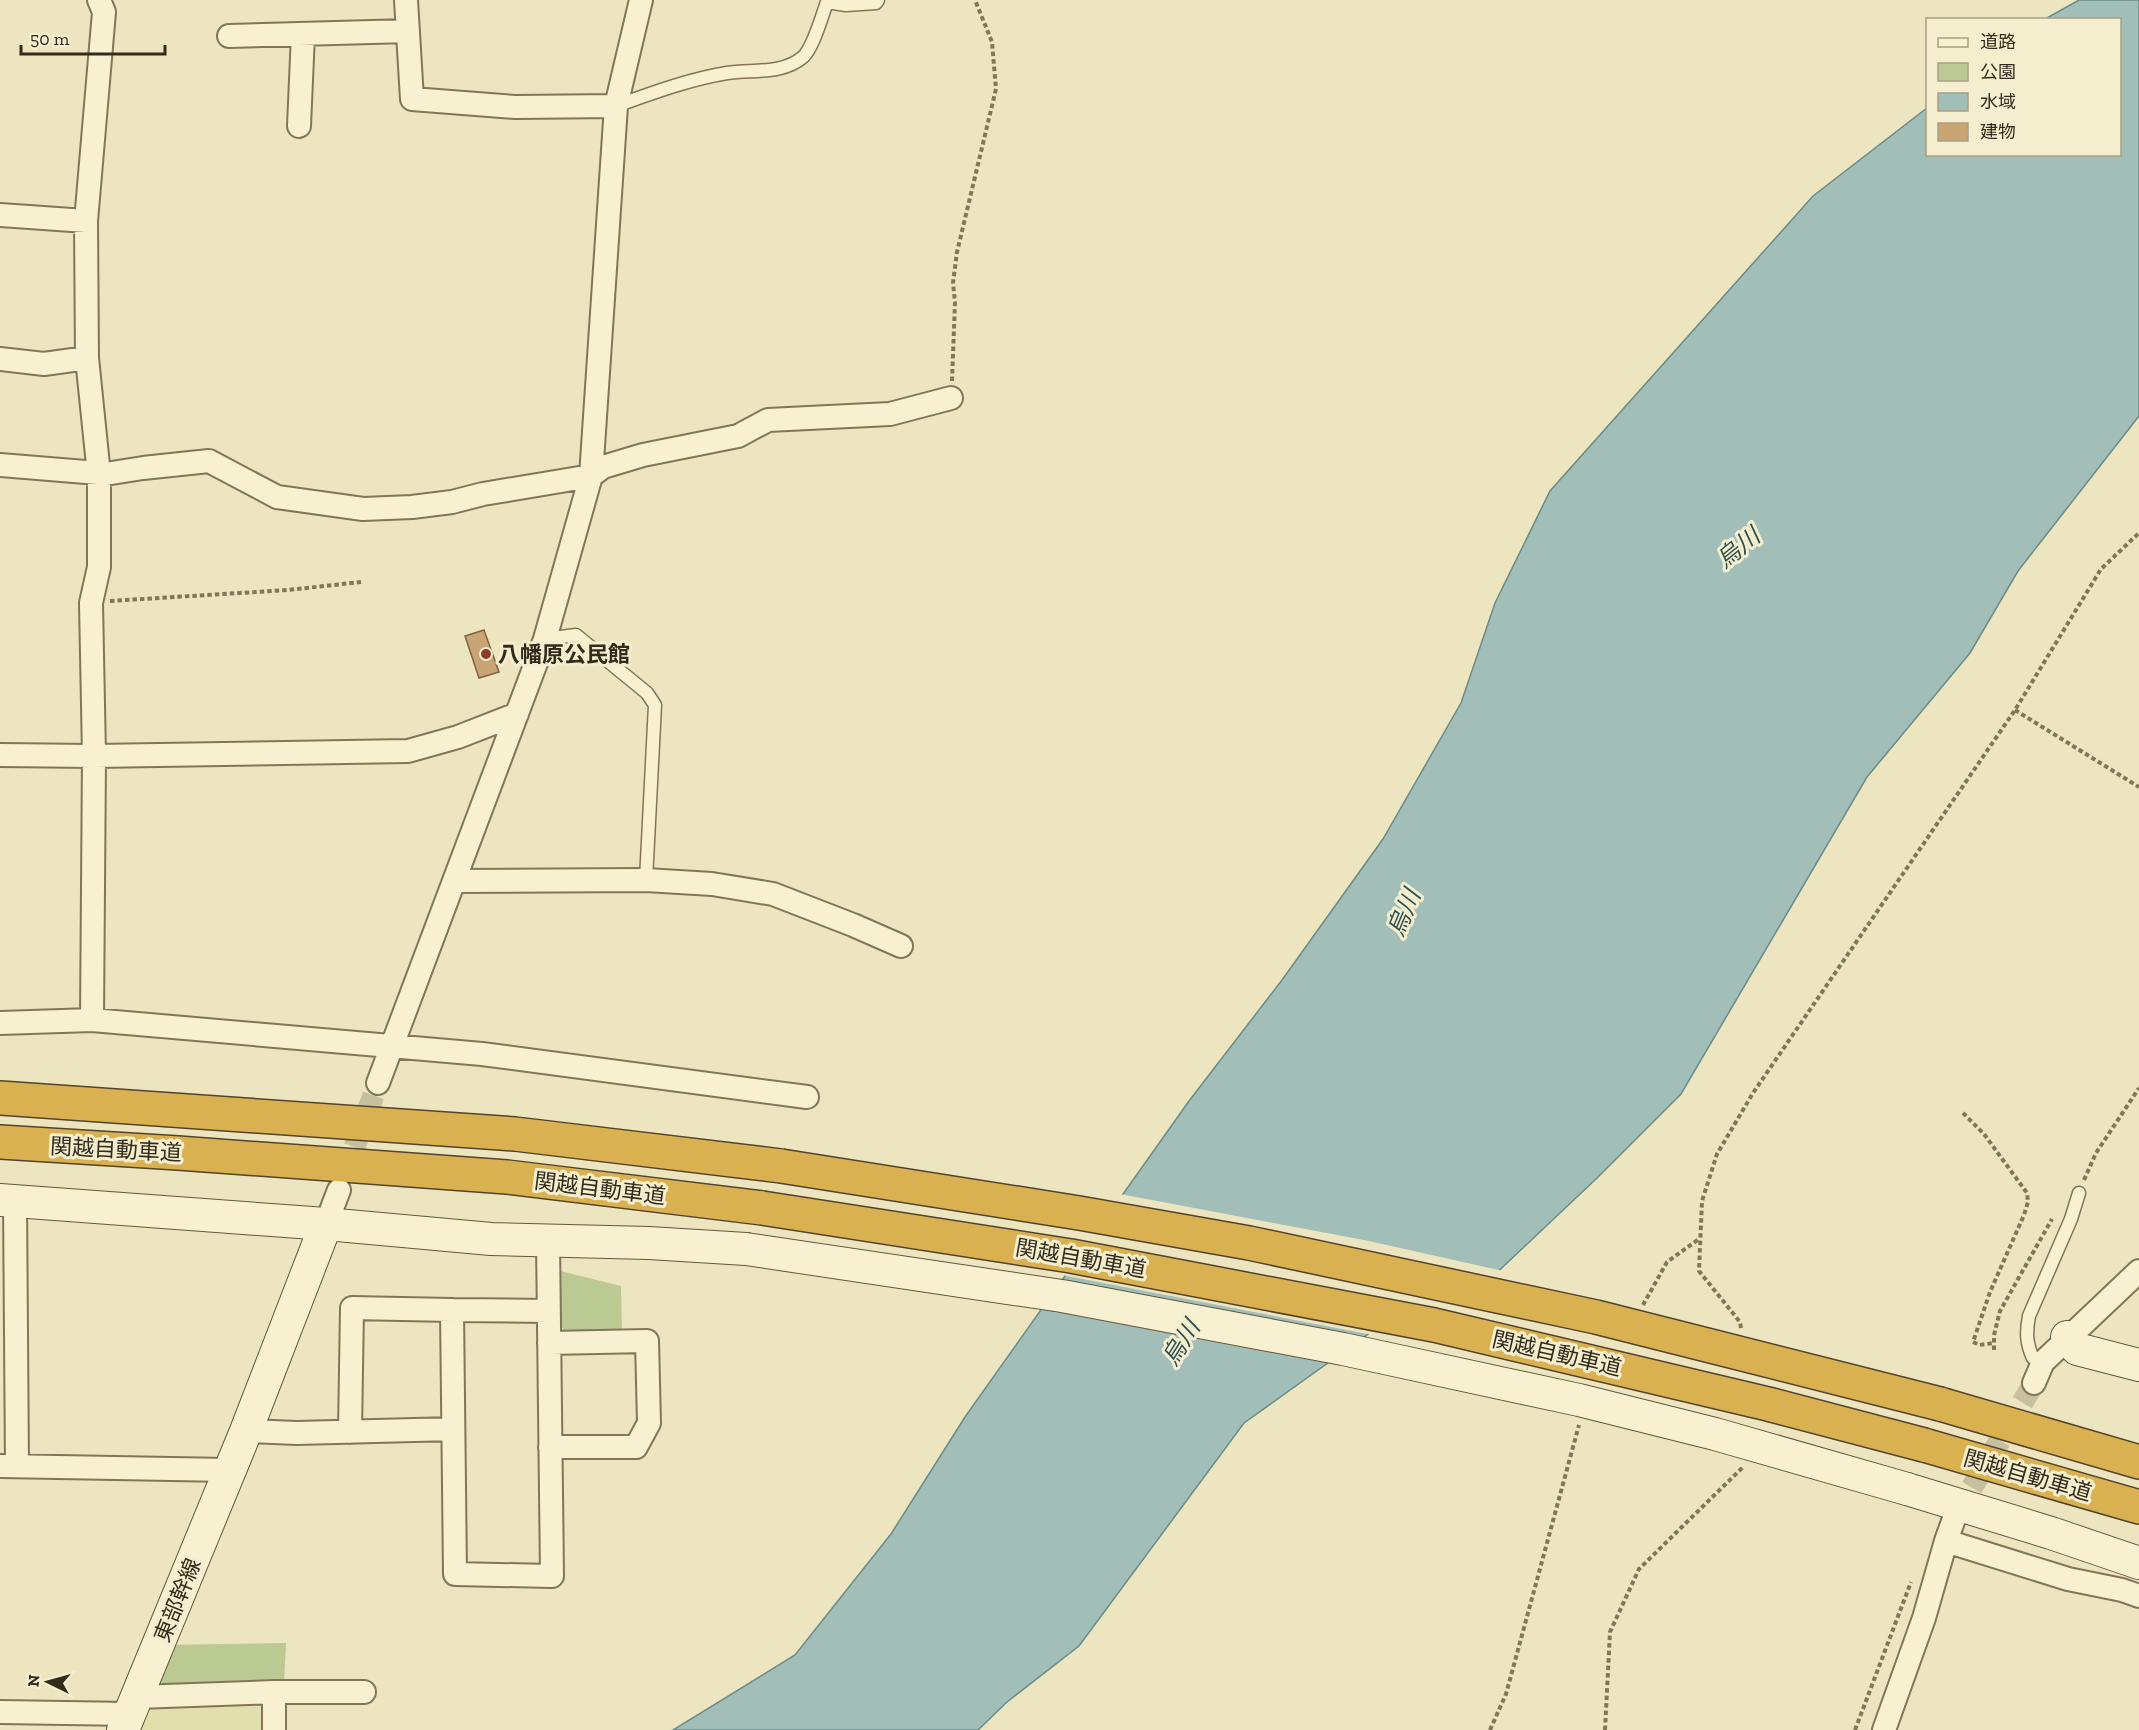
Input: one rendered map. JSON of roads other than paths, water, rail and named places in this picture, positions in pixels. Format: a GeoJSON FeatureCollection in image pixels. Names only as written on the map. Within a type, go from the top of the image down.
{"type":"FeatureCollection","features":[{"type":"Feature","properties":{"kind":"highway","name":"関越自動車道"},"geometry":{"type":"LineString","coordinates":[[0,1098],[514,1134],[781,1166],[1079,1213],[1249,1243],[1596,1317],[1940,1404],[2139,1462]]}},
{"type":"Feature","properties":{"kind":"highway","name":"関越自動車道"},"geometry":{"type":"LineString","coordinates":[[0,1142],[507,1177],[762,1208],[1071,1256],[1434,1325],[1768,1404],[1924,1445],[2139,1507]]}},
{"type":"Feature","properties":{"kind":"street"},"geometry":{"type":"LineString","coordinates":[[92,1020],[94,756],[91,603],[99,567],[99,475],[87,358],[86,221],[104,12],[99,0]]}},
{"type":"Feature","properties":{"kind":"street"},"geometry":{"type":"LineString","coordinates":[[406,0],[412,99],[515,107],[616,106]]}},
{"type":"Feature","properties":{"kind":"street"},"geometry":{"type":"LineString","coordinates":[[378,1083],[545,639],[591,476],[616,106],[641,0]]}},
{"type":"Feature","properties":{"kind":"street"},"geometry":{"type":"LineString","coordinates":[[229,36],[408,31]]}},
{"type":"Feature","properties":{"kind":"street"},"geometry":{"type":"LineString","coordinates":[[299,126],[303,34]]}},
{"type":"Feature","properties":{"kind":"street"},"geometry":{"type":"LineString","coordinates":[[0,215],[86,221]]}},
{"type":"Feature","properties":{"kind":"street"},"geometry":{"type":"LineString","coordinates":[[0,359],[44,364],[87,358]]}},
{"type":"Feature","properties":{"kind":"street"},"geometry":{"type":"LineString","coordinates":[[0,465],[98,473],[99,475],[209,461],[277,497],[363,509],[412,507],[452,502],[483,494],[591,476],[603,466],[738,436],[768,420],[890,414],[951,398]]}},
{"type":"Feature","properties":{"kind":"street"},"geometry":{"type":"LineString","coordinates":[[0,754],[94,756],[408,751],[458,737],[517,714]]}},
{"type":"Feature","properties":{"kind":"street"},"geometry":{"type":"LineString","coordinates":[[454,881],[646,880],[712,884],[773,894],[901,946]]}},
{"type":"Feature","properties":{"kind":"street"},"geometry":{"type":"LineString","coordinates":[[0,1023],[92,1020],[482,1054],[807,1097]]}},
{"type":"Feature","properties":{"kind":"street"},"geometry":{"type":"LineString","coordinates":[[326,1224],[339,1190]]}},
{"type":"Feature","properties":{"kind":"street"},"geometry":{"type":"LineString","coordinates":[[229,1470],[9,1466],[8,1200],[491,1239],[649,1242],[746,1249],[1062,1296],[1343,1349],[1579,1400],[1704,1431],[1907,1489],[2051,1533],[2139,1563]]}},
{"type":"Feature","properties":{"kind":"street","name":"東部幹線"},"geometry":{"type":"LineString","coordinates":[[130,1714],[246,1431],[326,1224]]}},
{"type":"Feature","properties":{"kind":"street"},"geometry":{"type":"LineString","coordinates":[[452,1310],[454,1574],[552,1576],[548,1241]]}},
{"type":"Feature","properties":{"kind":"street"},"geometry":{"type":"LineString","coordinates":[[2034,1383],[2043,1362],[2139,1271]]}},
{"type":"Feature","properties":{"kind":"street"},"geometry":{"type":"LineString","coordinates":[[350,1432],[352,1308],[548,1311]]}},
{"type":"Feature","properties":{"kind":"street"},"geometry":{"type":"LineString","coordinates":[[2067,1337],[2077,1349],[2139,1365]]}},
{"type":"Feature","properties":{"kind":"street"},"geometry":{"type":"LineString","coordinates":[[549,1343],[647,1341],[649,1423],[636,1447],[550,1447]]}},
{"type":"Feature","properties":{"kind":"street"},"geometry":{"type":"LineString","coordinates":[[246,1431],[297,1433],[453,1429]]}},
{"type":"Feature","properties":{"kind":"street"},"geometry":{"type":"LineString","coordinates":[[1884,1730],[1924,1618],[1955,1516]]}},
{"type":"Feature","properties":{"kind":"street"},"geometry":{"type":"LineString","coordinates":[[1946,1541],[2068,1579],[2139,1596]]}},
{"type":"Feature","properties":{"kind":"street"},"geometry":{"type":"LineString","coordinates":[[274,1692],[274,1730]]}},
{"type":"Feature","properties":{"kind":"street"},"geometry":{"type":"LineString","coordinates":[[0,1712],[130,1714],[274,1692],[364,1692]]}},
{"type":"Feature","properties":{"kind":"lane"},"geometry":{"type":"LineString","coordinates":[[616,106],[727,73],[775,69],[789,65],[804,56],[827,2],[846,5],[876,3],[878,0]]}},
{"type":"Feature","properties":{"kind":"lane"},"geometry":{"type":"LineString","coordinates":[[545,639],[576,635],[647,693],[655,705],[646,880]]}},
{"type":"Feature","properties":{"kind":"lane"},"geometry":{"type":"LineString","coordinates":[[2043,1362],[2033,1358],[2029,1349],[2026,1332],[2029,1316],[2071,1219],[2079,1193]]}},
{"type":"Feature","properties":{"kind":"water","name":"烏川"},"geometry":{"type":"Polygon","coordinates":[[[2079,0],[2139,0],[2139,416],[2018,571],[1970,653],[1867,777],[1681,1094],[1597,1178],[1489,1280],[1370,1333],[1244,1423],[1079,1646],[1007,1702],[978,1730],[673,1730],[795,1655],[891,1534],[965,1417],[1189,1101],[1282,980],[1383,839],[1461,703],[1495,603],[1550,491],[1813,196],[1926,109],[1926,156],[2121,156],[2121,18],[2047,18],[2079,0]]]}},
{"type":"Feature","properties":{"kind":"tunnel"},"geometry":{"type":"LineString","coordinates":[[343,1178],[378,1083]]}},
{"type":"Feature","properties":{"kind":"tunnel"},"geometry":{"type":"LineString","coordinates":[[1955,1516],[2034,1383]]}},
{"type":"Feature","properties":{"kind":"place","name":"八幡原公民館"},"geometry":{"type":"Point","coordinates":[486,654]}}]}
